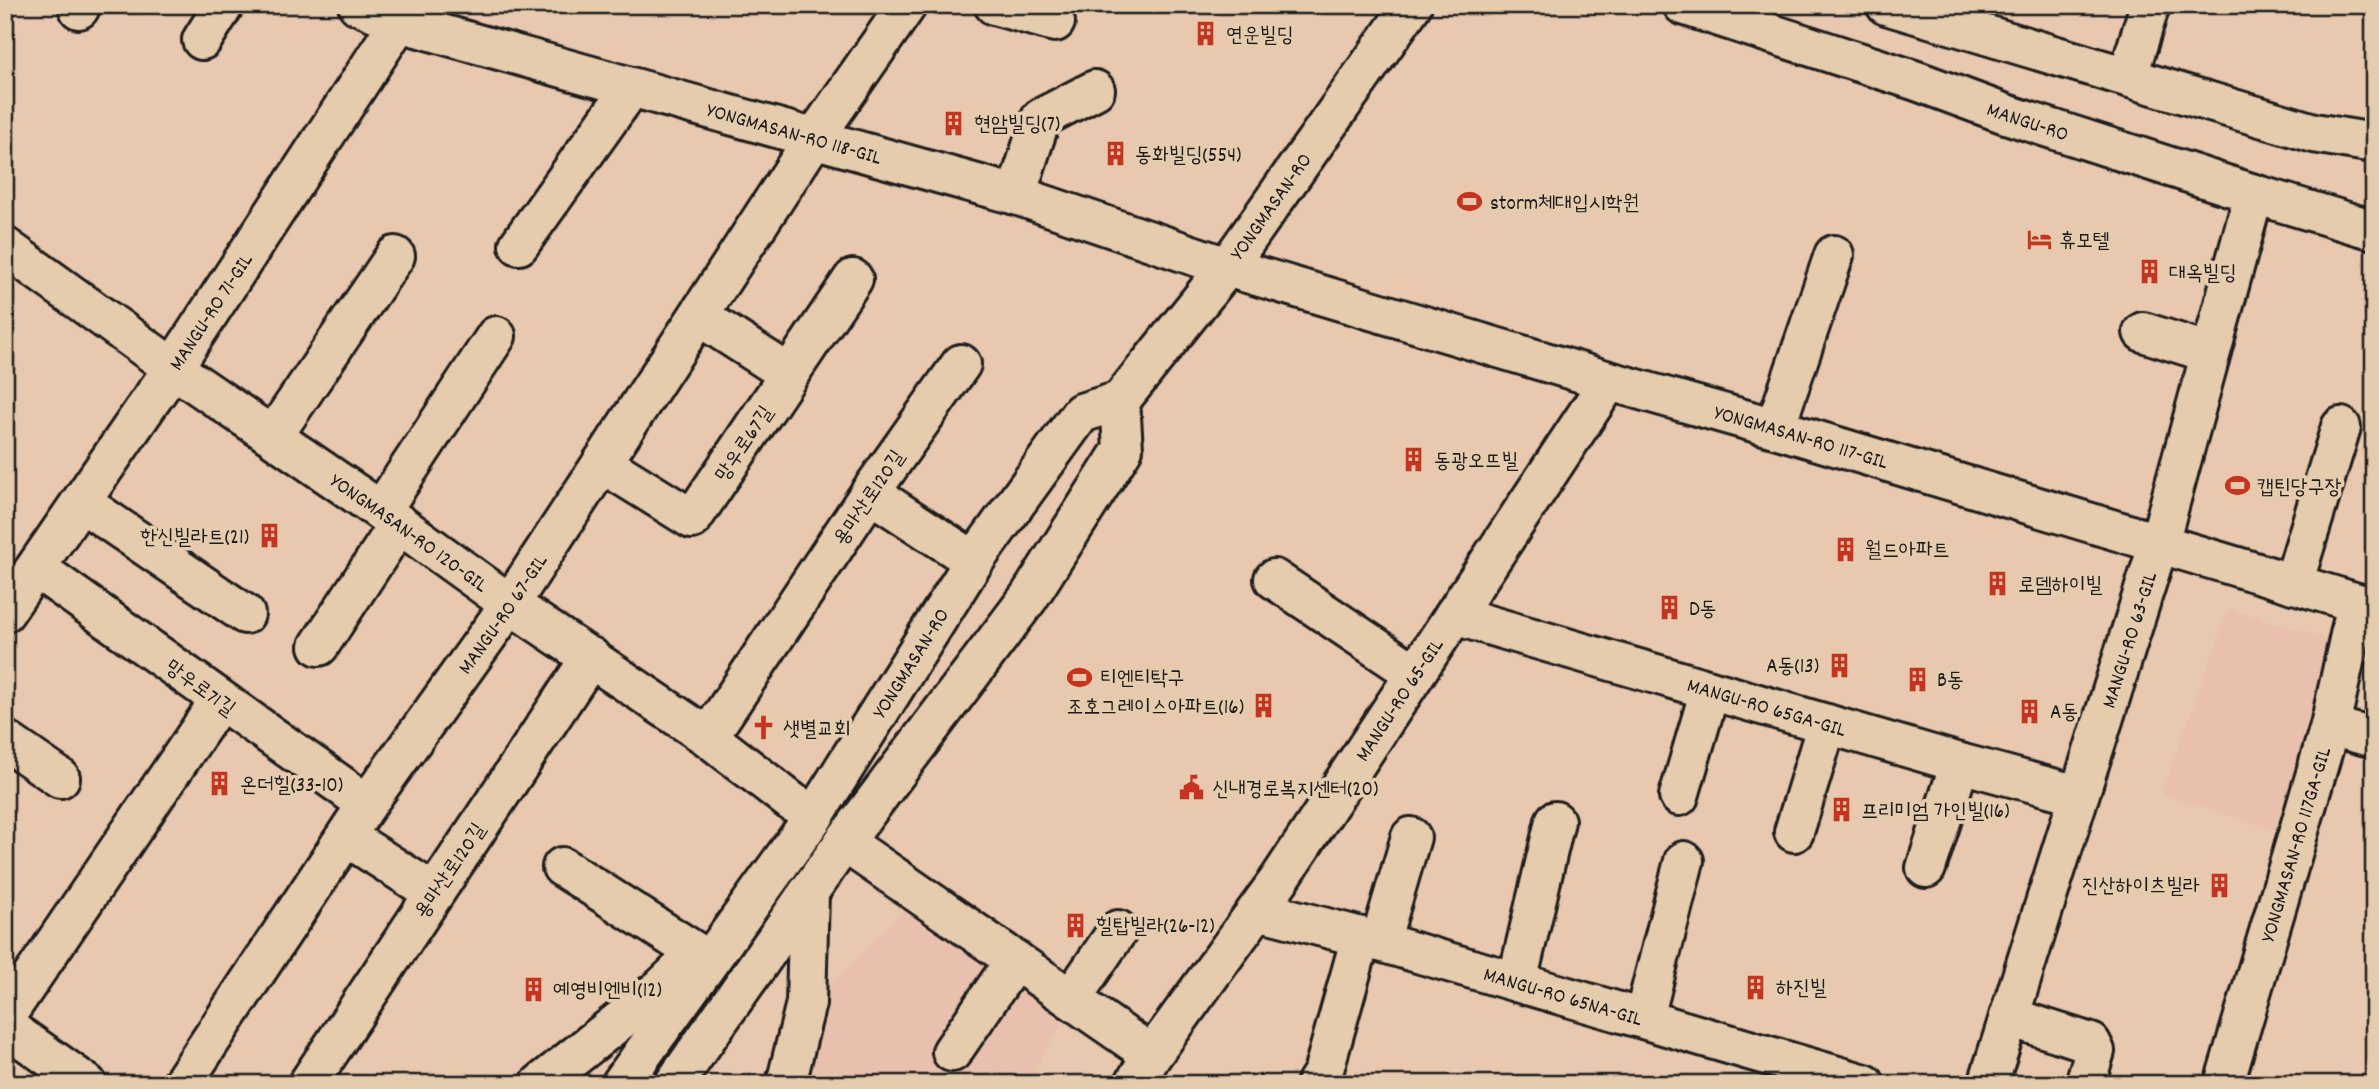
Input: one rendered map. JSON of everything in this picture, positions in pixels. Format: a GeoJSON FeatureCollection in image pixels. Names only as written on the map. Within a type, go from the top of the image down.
{"type":"FeatureCollection","features":[{"type":"Feature","properties":{"kind":"street"},"geometry":{"type":"LineString","coordinates":[[202,40],[224,5]]}},
{"type":"Feature","properties":{"kind":"street","name":"YONGMASAN-RO 118-GIL"},"geometry":{"type":"LineString","coordinates":[[358,5],[403,13],[631,88],[1016,195],[1227,267]]}},
{"type":"Feature","properties":{"kind":"street"},"geometry":{"type":"LineString","coordinates":[[815,137],[907,5]]}},
{"type":"Feature","properties":{"kind":"street"},"geometry":{"type":"LineString","coordinates":[[994,5],[1055,22]]}},
{"type":"Feature","properties":{"kind":"street","name":"YONGMASAN-RO"},"geometry":{"type":"LineString","coordinates":[[621,1084],[814,816],[974,561],[1080,413],[1120,401],[1227,267],[1412,5]]}},
{"type":"Feature","properties":{"kind":"street","name":"MANGU-RO"},"geometry":{"type":"LineString","coordinates":[[1683,5],[1917,81],[2006,114],[2374,230]]}},
{"type":"Feature","properties":{"kind":"street"},"geometry":{"type":"LineString","coordinates":[[1886,5],[2314,132],[2374,143]]}},
{"type":"Feature","properties":{"kind":"street"},"geometry":{"type":"LineString","coordinates":[[2128,76],[2150,5]]}},
{"type":"Feature","properties":{"kind":"street","name":"MANGU-RO 71-GIL"},"geometry":{"type":"LineString","coordinates":[[5,612],[173,368],[403,13]]}},
{"type":"Feature","properties":{"kind":"street"},"geometry":{"type":"LineString","coordinates":[[519,245],[631,88]]}},
{"type":"Feature","properties":{"kind":"street"},"geometry":{"type":"LineString","coordinates":[[1016,195],[1041,117],[1096,90]]}},
{"type":"Feature","properties":{"kind":"street"},"geometry":{"type":"LineString","coordinates":[[2314,132],[2374,159]]}},
{"type":"Feature","properties":{"kind":"street","name":"MANGU-RO 67-GIL"},"geometry":{"type":"LineString","coordinates":[[182,1084],[367,804],[510,604],[815,137]]}},
{"type":"Feature","properties":{"kind":"street","name":"MANGU-RO 63-GIL"},"geometry":{"type":"LineString","coordinates":[[1988,1084],[2159,543],[2254,194]]}},
{"type":"Feature","properties":{"kind":"street","name":"YONGMASAN-RO 120-GIL"},"geometry":{"type":"LineString","coordinates":[[5,247],[510,604],[708,737],[814,816]]}},
{"type":"Feature","properties":{"kind":"street"},"geometry":{"type":"LineString","coordinates":[[1775,428],[1835,255]]}},
{"type":"Feature","properties":{"kind":"street"},"geometry":{"type":"LineString","coordinates":[[273,436],[395,256]]}},
{"type":"Feature","properties":{"kind":"street","name":"YONGMASAN-RO 117-GIL"},"geometry":{"type":"LineString","coordinates":[[1227,267],[2366,606]]}},
{"type":"Feature","properties":{"kind":"street","name":"망우로67길"},"geometry":{"type":"LineString","coordinates":[[602,463],[692,519],[853,279]]}},
{"type":"Feature","properties":{"kind":"street"},"geometry":{"type":"LineString","coordinates":[[699,316],[789,374]]}},
{"type":"Feature","properties":{"kind":"street"},"geometry":{"type":"LineString","coordinates":[[2143,332],[2210,353]]}},
{"type":"Feature","properties":{"kind":"street"},"geometry":{"type":"LineString","coordinates":[[318,646],[496,336]]}},
{"type":"Feature","properties":{"kind":"street","name":"용마산로120길"},"geometry":{"type":"LineString","coordinates":[[708,737],[870,492],[961,364]]}},
{"type":"Feature","properties":{"kind":"street","name":"MANGU-RO 65-GIL"},"geometry":{"type":"LineString","coordinates":[[1143,1069],[1258,910],[1609,381]]}},
{"type":"Feature","properties":{"kind":"street"},"geometry":{"type":"LineString","coordinates":[[674,1084],[844,842],[1029,597],[1123,449],[1120,401]]}},
{"type":"Feature","properties":{"kind":"street"},"geometry":{"type":"LineString","coordinates":[[2293,584],[2341,427]]}},
{"type":"Feature","properties":{"kind":"street"},"geometry":{"type":"LineString","coordinates":[[870,492],[974,561]]}},
{"type":"Feature","properties":{"kind":"street"},"geometry":{"type":"LineString","coordinates":[[81,502],[245,614]]}},
{"type":"Feature","properties":{"kind":"street","name":"망우로71길"},"geometry":{"type":"LineString","coordinates":[[36,568],[367,804]]}},
{"type":"Feature","properties":{"kind":"street"},"geometry":{"type":"LineString","coordinates":[[1274,579],[1414,673]]}},
{"type":"Feature","properties":{"kind":"street","name":"YONGMASAN-RO 117GA-GIL"},"geometry":{"type":"LineString","coordinates":[[2224,1084],[2366,606]]}},
{"type":"Feature","properties":{"kind":"street","name":"MANGU-RO 65GA-GIL"},"geometry":{"type":"LineString","coordinates":[[1454,615],[2078,795]]}},
{"type":"Feature","properties":{"kind":"street","name":"용마산로120길"},"geometry":{"type":"LineString","coordinates":[[308,1084],[591,657]]}},
{"type":"Feature","properties":{"kind":"street"},"geometry":{"type":"LineString","coordinates":[[1679,796],[1710,690]]}},
{"type":"Feature","properties":{"kind":"street"},"geometry":{"type":"LineString","coordinates":[[87,1084],[9,1034],[220,700]]}},
{"type":"Feature","properties":{"kind":"street"},"geometry":{"type":"LineString","coordinates":[[1794,832],[1827,724]]}},
{"type":"Feature","properties":{"kind":"street"},"geometry":{"type":"LineString","coordinates":[[2330,726],[2374,738]]}},
{"type":"Feature","properties":{"kind":"street"},"geometry":{"type":"LineString","coordinates":[[5,740],[60,778]]}},
{"type":"Feature","properties":{"kind":"street"},"geometry":{"type":"LineString","coordinates":[[1926,868],[1960,763]]}},
{"type":"Feature","properties":{"kind":"street"},"geometry":{"type":"LineString","coordinates":[[1517,982],[1555,821]]}},
{"type":"Feature","properties":{"kind":"street"},"geometry":{"type":"LineString","coordinates":[[347,837],[433,894]]}},
{"type":"Feature","properties":{"kind":"street"},"geometry":{"type":"LineString","coordinates":[[1317,1084],[1410,837]]}},
{"type":"Feature","properties":{"kind":"street"},"geometry":{"type":"LineString","coordinates":[[844,842],[1071,999],[1143,1069]]}},
{"type":"Feature","properties":{"kind":"street"},"geometry":{"type":"LineString","coordinates":[[1644,1018],[1684,861]]}},
{"type":"Feature","properties":{"kind":"street"},"geometry":{"type":"LineString","coordinates":[[562,867],[697,953]]}},
{"type":"Feature","properties":{"kind":"street"},"geometry":{"type":"LineString","coordinates":[[786,1084],[806,1003],[809,892]]}},
{"type":"Feature","properties":{"kind":"street","name":"MANGU-RO 65NA-GIL"},"geometry":{"type":"LineString","coordinates":[[1258,910],[1644,1018],[1866,1084]]}},
{"type":"Feature","properties":{"kind":"street"},"geometry":{"type":"LineString","coordinates":[[540,1084],[662,987],[744,913]]}},
{"type":"Feature","properties":{"kind":"street"},"geometry":{"type":"LineString","coordinates":[[1071,999],[1118,930]]}},
{"type":"Feature","properties":{"kind":"street"},"geometry":{"type":"LineString","coordinates":[[952,1052],[1015,960]]}},
{"type":"Feature","properties":{"kind":"street"},"geometry":{"type":"LineString","coordinates":[[2009,1017],[2091,1043],[2095,1051],[2085,1084]]}},
{"type":"Feature","properties":{"kind":"shaded area"},"geometry":{"type":"Polygon","coordinates":[[[2229,609],[2339,642],[2285,833],[2162,794],[2229,609]]]}},
{"type":"Feature","properties":{"kind":"shaded area"},"geometry":{"type":"Polygon","coordinates":[[[907,908],[1065,1018],[1033,1070],[1052,1084],[804,1084],[829,986],[907,908]]]}},
{"type":"Feature","properties":{"kind":"place","name":"연운빌딩"},"geometry":{"type":"Point","coordinates":[1206,34]}},
{"type":"Feature","properties":{"kind":"place","name":"현암빌딩(7)"},"geometry":{"type":"Point","coordinates":[954,123]}},
{"type":"Feature","properties":{"kind":"place","name":"동화빌딩(554)"},"geometry":{"type":"Point","coordinates":[1115,154]}},
{"type":"Feature","properties":{"kind":"place","name":"storm체대입시학원"},"geometry":{"type":"Point","coordinates":[1470,202]}},
{"type":"Feature","properties":{"kind":"place","name":"휴모텔"},"geometry":{"type":"Point","coordinates":[2039,240]}},
{"type":"Feature","properties":{"kind":"place","name":"대옥빌딩"},"geometry":{"type":"Point","coordinates":[2149,272]}},
{"type":"Feature","properties":{"kind":"place","name":"동광오뜨빌"},"geometry":{"type":"Point","coordinates":[1414,460]}},
{"type":"Feature","properties":{"kind":"place","name":"캡틴당구장"},"geometry":{"type":"Point","coordinates":[2237,486]}},
{"type":"Feature","properties":{"kind":"place","name":"한신빌라트(21)"},"geometry":{"type":"Point","coordinates":[269,536]}},
{"type":"Feature","properties":{"kind":"place","name":"월드아파트"},"geometry":{"type":"Point","coordinates":[1845,549]}},
{"type":"Feature","properties":{"kind":"place","name":"로뎀하이빌"},"geometry":{"type":"Point","coordinates":[1998,584]}},
{"type":"Feature","properties":{"kind":"place","name":"D동"},"geometry":{"type":"Point","coordinates":[1669,608]}},
{"type":"Feature","properties":{"kind":"place","name":"A동(13)"},"geometry":{"type":"Point","coordinates":[1839,665]}},
{"type":"Feature","properties":{"kind":"place","name":"티엔티탁구"},"geometry":{"type":"Point","coordinates":[1080,677]}},
{"type":"Feature","properties":{"kind":"place","name":"B동"},"geometry":{"type":"Point","coordinates":[1917,679]}},
{"type":"Feature","properties":{"kind":"place","name":"조호그레이스아파트(16)"},"geometry":{"type":"Point","coordinates":[1264,706]}},
{"type":"Feature","properties":{"kind":"place","name":"A동"},"geometry":{"type":"Point","coordinates":[2030,711]}},
{"type":"Feature","properties":{"kind":"place","name":"샛별교회"},"geometry":{"type":"Point","coordinates":[763,728]}},
{"type":"Feature","properties":{"kind":"place","name":"온더힐(33-10)"},"geometry":{"type":"Point","coordinates":[220,784]}},
{"type":"Feature","properties":{"kind":"place","name":"신내경로복지센터(20)"},"geometry":{"type":"Point","coordinates":[1192,788]}},
{"type":"Feature","properties":{"kind":"place","name":"프리미엄 가인빌(16)"},"geometry":{"type":"Point","coordinates":[1841,810]}},
{"type":"Feature","properties":{"kind":"place","name":"진산하이츠빌라"},"geometry":{"type":"Point","coordinates":[2220,885]}},
{"type":"Feature","properties":{"kind":"place","name":"힐탑빌라(26-12)"},"geometry":{"type":"Point","coordinates":[1076,925]}},
{"type":"Feature","properties":{"kind":"place","name":"하진빌"},"geometry":{"type":"Point","coordinates":[1756,987]}},
{"type":"Feature","properties":{"kind":"place","name":"예영비엔비(12)"},"geometry":{"type":"Point","coordinates":[533,989]}}]}
